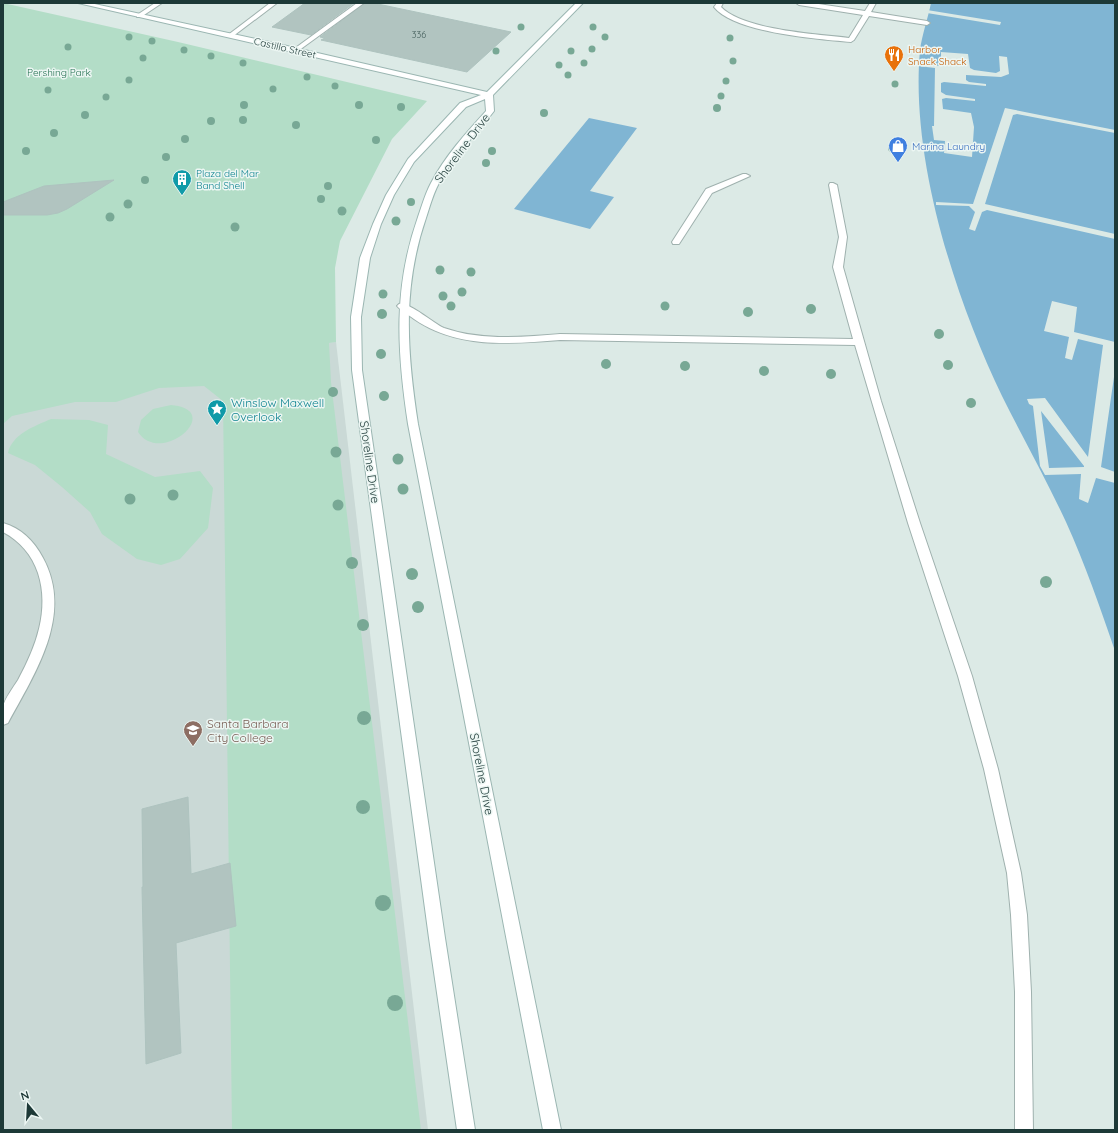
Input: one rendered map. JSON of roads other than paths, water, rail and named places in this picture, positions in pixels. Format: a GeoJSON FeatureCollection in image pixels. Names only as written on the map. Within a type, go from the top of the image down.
{"type":"FeatureCollection","features":[{"type":"Feature","properties":{"kind":"main road","name":"Castillo Street"},"geometry":{"type":"LineString","coordinates":[[81,3],[296,50],[489,95]]}},
{"type":"Feature","properties":{"kind":"main road"},"geometry":{"type":"LineString","coordinates":[[139,16],[159,3]]}},
{"type":"Feature","properties":{"kind":"main road"},"geometry":{"type":"LineString","coordinates":[[230,36],[274,3]]}},
{"type":"Feature","properties":{"kind":"main road"},"geometry":{"type":"LineString","coordinates":[[296,50],[361,3]]}},
{"type":"Feature","properties":{"kind":"main road"},"geometry":{"type":"LineString","coordinates":[[489,95],[580,3]]}},
{"type":"Feature","properties":{"kind":"main road"},"geometry":{"type":"LineString","coordinates":[[720,3],[717,7],[723,13],[740,21],[791,34],[851,40],[873,3]]}},
{"type":"Feature","properties":{"kind":"main road"},"geometry":{"type":"LineString","coordinates":[[799,3],[927,23]]}},
{"type":"Feature","properties":{"kind":"main road","name":"Shoreline Drive"},"geometry":{"type":"LineString","coordinates":[[466,1130],[436,938],[357,370],[356,317],[365,258],[377,224],[390,195],[411,161],[462,105],[489,95],[490,111],[457,150],[436,181],[419,222],[409,258],[402,306],[402,341],[405,378],[413,424],[552,1130]]}},
{"type":"Feature","properties":{"kind":"main road"},"geometry":{"type":"LineString","coordinates":[[676,242],[709,192],[746,176]]}},
{"type":"Feature","properties":{"kind":"main road"},"geometry":{"type":"LineString","coordinates":[[833,185],[843,237],[838,267],[902,485],[965,676],[991,769],[1014,872],[1019,915],[1023,992],[1024,1130]]}},
{"type":"Feature","properties":{"kind":"main road"},"geometry":{"type":"LineString","coordinates":[[402,306],[429,324],[441,330],[461,336],[528,340],[560,337],[859,342]]}},
{"type":"Feature","properties":{"kind":"main road"},"geometry":{"type":"LineString","coordinates":[[3,527],[22,538],[36,553],[45,572],[49,591],[49,608],[42,644],[3,719]]}},
{"type":"Feature","properties":{"kind":"water"},"geometry":{"type":"Polygon","coordinates":[[[931,3],[1115,3],[1115,651],[1086,570],[1066,522],[1002,396],[968,316],[940,227],[929,182],[922,136],[919,92],[920,50],[931,3]]]}},
{"type":"Feature","properties":{"kind":"water"},"geometry":{"type":"Polygon","coordinates":[[[589,118],[637,128],[590,191],[614,197],[590,229],[514,209],[589,118]]]}},
{"type":"Feature","properties":{"kind":"place","name":"Harbor Snack Shack"},"geometry":{"type":"Point","coordinates":[894,72]}},
{"type":"Feature","properties":{"kind":"place","name":"Marina Laundry"},"geometry":{"type":"Point","coordinates":[898,163]}},
{"type":"Feature","properties":{"kind":"place","name":"Plaza del Mar Band Shell"},"geometry":{"type":"Point","coordinates":[182,196]}},
{"type":"Feature","properties":{"kind":"place","name":"Winslow Maxwell Overlook"},"geometry":{"type":"Point","coordinates":[217,426]}},
{"type":"Feature","properties":{"kind":"place","name":"Santa Barbara City College"},"geometry":{"type":"Point","coordinates":[193,747]}},
{"type":"Feature","properties":{"kind":"park label","name":"Pershing Park"},"geometry":{"type":"Point","coordinates":[59,72]}}]}
